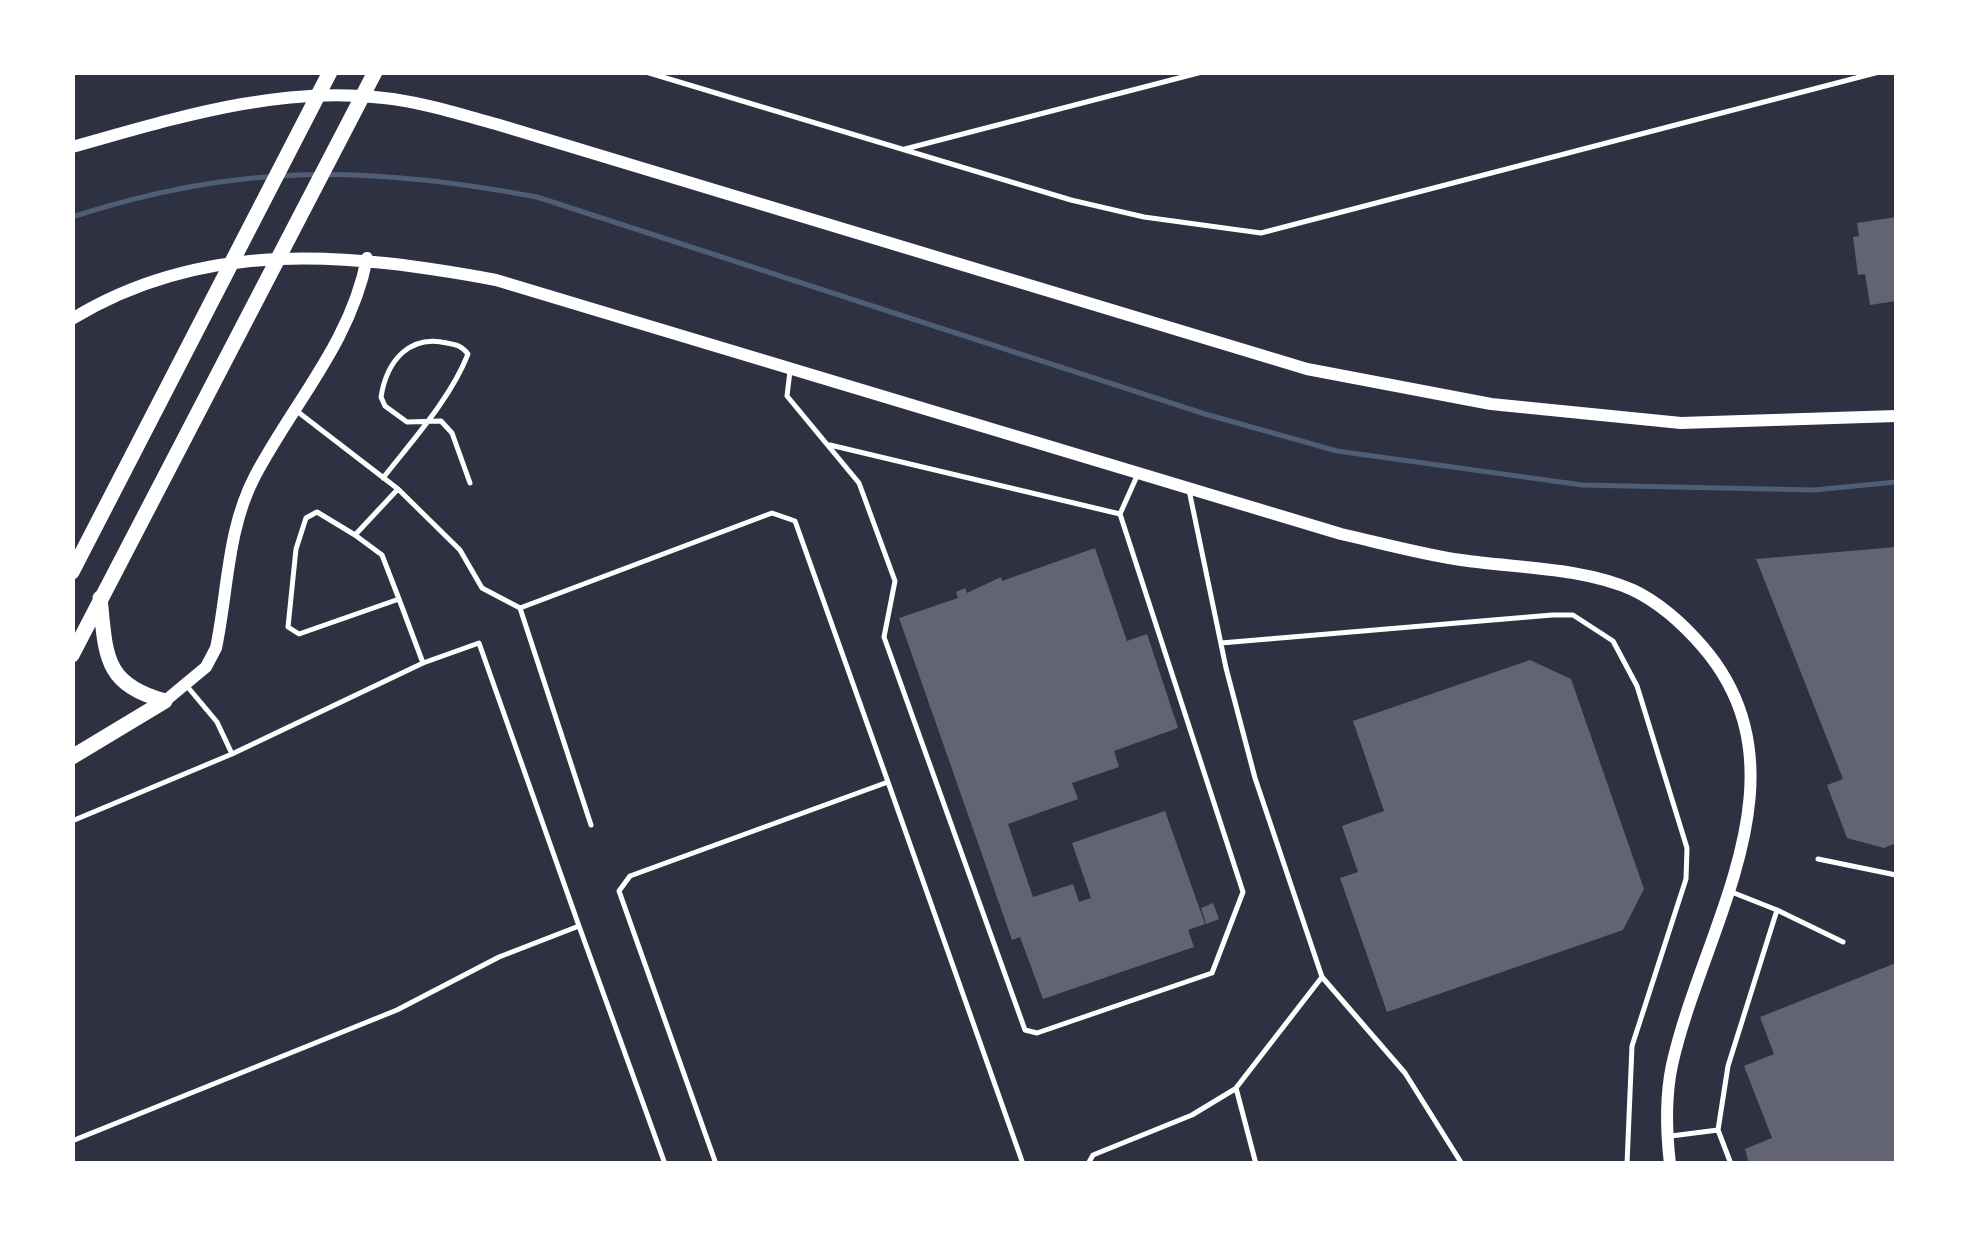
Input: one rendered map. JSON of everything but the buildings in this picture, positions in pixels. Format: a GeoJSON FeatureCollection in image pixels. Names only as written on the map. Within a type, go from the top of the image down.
{"type":"FeatureCollection","features":[{"type":"Feature","properties":{"kind":"main road"},"geometry":{"type":"LineString","coordinates":[[72,572],[330,72]]}},
{"type":"Feature","properties":{"kind":"main road"},"geometry":{"type":"LineString","coordinates":[[72,655],[375,72]]}},
{"type":"Feature","properties":{"kind":"main road"},"geometry":{"type":"LineString","coordinates":[[100,598],[105,650],[112,670],[138,694],[165,701]]}},
{"type":"Feature","properties":{"kind":"main road"},"geometry":{"type":"LineString","coordinates":[[72,757],[165,701]]}},
{"type":"Feature","properties":{"kind":"street"},"geometry":{"type":"LineString","coordinates":[[72,147],[231,105],[321,96],[382,98],[496,124],[1307,368],[1491,404],[1681,423],[1896,416]]}},
{"type":"Feature","properties":{"kind":"street"},"geometry":{"type":"LineString","coordinates":[[72,319],[108,297],[194,269],[300,256],[367,258],[496,280],[1342,534],[1455,560],[1575,576],[1632,590],[1682,623],[1718,665],[1744,719],[1754,773],[1745,836],[1672,1065],[1666,1136],[1670,1164]]}},
{"type":"Feature","properties":{"kind":"street"},"geometry":{"type":"LineString","coordinates":[[165,701],[206,668],[216,648],[242,503],[347,324],[367,258]]}},
{"type":"Feature","properties":{"kind":"lane"},"geometry":{"type":"LineString","coordinates":[[646,72],[902,150],[1144,217],[1261,232],[1879,72]]}},
{"type":"Feature","properties":{"kind":"lane"},"geometry":{"type":"LineString","coordinates":[[902,150],[1202,72]]}},
{"type":"Feature","properties":{"kind":"lane"},"geometry":{"type":"LineString","coordinates":[[383,478],[425,420],[463,366],[468,354],[462,347],[431,340],[414,342],[389,371],[381,396],[385,406],[407,422],[425,420],[441,422],[452,433],[470,483]]}},
{"type":"Feature","properties":{"kind":"lane"},"geometry":{"type":"LineString","coordinates":[[790,368],[787,396],[859,483],[895,580],[884,637],[1025,1030],[1037,1033],[1212,973],[1243,892],[1120,514],[1139,472]]}},
{"type":"Feature","properties":{"kind":"lane"},"geometry":{"type":"LineString","coordinates":[[295,411],[398,489],[460,550],[482,588],[520,608],[591,826]]}},
{"type":"Feature","properties":{"kind":"lane"},"geometry":{"type":"LineString","coordinates":[[827,444],[1120,514]]}},
{"type":"Feature","properties":{"kind":"lane"},"geometry":{"type":"LineString","coordinates":[[1188,488],[1220,643],[1255,778],[1322,978],[1405,1074],[1462,1164]]}},
{"type":"Feature","properties":{"kind":"lane"},"geometry":{"type":"LineString","coordinates":[[355,535],[398,489]]}},
{"type":"Feature","properties":{"kind":"lane"},"geometry":{"type":"LineString","coordinates":[[398,599],[299,634],[288,628],[296,549],[306,518],[317,512],[382,555],[424,662],[479,644],[665,1164]]}},
{"type":"Feature","properties":{"kind":"lane"},"geometry":{"type":"LineString","coordinates":[[520,608],[772,513],[795,521],[1023,1164]]}},
{"type":"Feature","properties":{"kind":"lane"},"geometry":{"type":"LineString","coordinates":[[1220,643],[1552,615],[1574,616],[1613,641],[1638,686],[1687,848],[1686,879],[1632,1046],[1627,1164]]}},
{"type":"Feature","properties":{"kind":"lane"},"geometry":{"type":"LineString","coordinates":[[72,820],[232,754],[430,660]]}},
{"type":"Feature","properties":{"kind":"lane"},"geometry":{"type":"LineString","coordinates":[[186,685],[217,722],[232,754]]}},
{"type":"Feature","properties":{"kind":"lane"},"geometry":{"type":"LineString","coordinates":[[716,1164],[619,891],[630,876],[888,782]]}},
{"type":"Feature","properties":{"kind":"lane"},"geometry":{"type":"LineString","coordinates":[[1818,859],[1896,874]]}},
{"type":"Feature","properties":{"kind":"lane"},"geometry":{"type":"LineString","coordinates":[[1728,890],[1843,942]]}},
{"type":"Feature","properties":{"kind":"lane"},"geometry":{"type":"LineString","coordinates":[[1731,1164],[1718,1130],[1728,1066],[1777,910]]}},
{"type":"Feature","properties":{"kind":"lane"},"geometry":{"type":"LineString","coordinates":[[72,1142],[397,1010],[499,956],[578,926]]}},
{"type":"Feature","properties":{"kind":"lane"},"geometry":{"type":"LineString","coordinates":[[1088,1164],[1093,1155],[1192,1116],[1236,1088],[1322,978]]}},
{"type":"Feature","properties":{"kind":"lane"},"geometry":{"type":"LineString","coordinates":[[1236,1088],[1256,1164]]}},
{"type":"Feature","properties":{"kind":"lane"},"geometry":{"type":"LineString","coordinates":[[1666,1136],[1718,1130]]}},
{"type":"Feature","properties":{"kind":"waterway"},"geometry":{"type":"LineString","coordinates":[[72,217],[132,199],[247,179],[359,175],[475,186],[537,197],[1205,414],[1337,451],[1582,485],[1814,490],[1896,482]]}}]}
